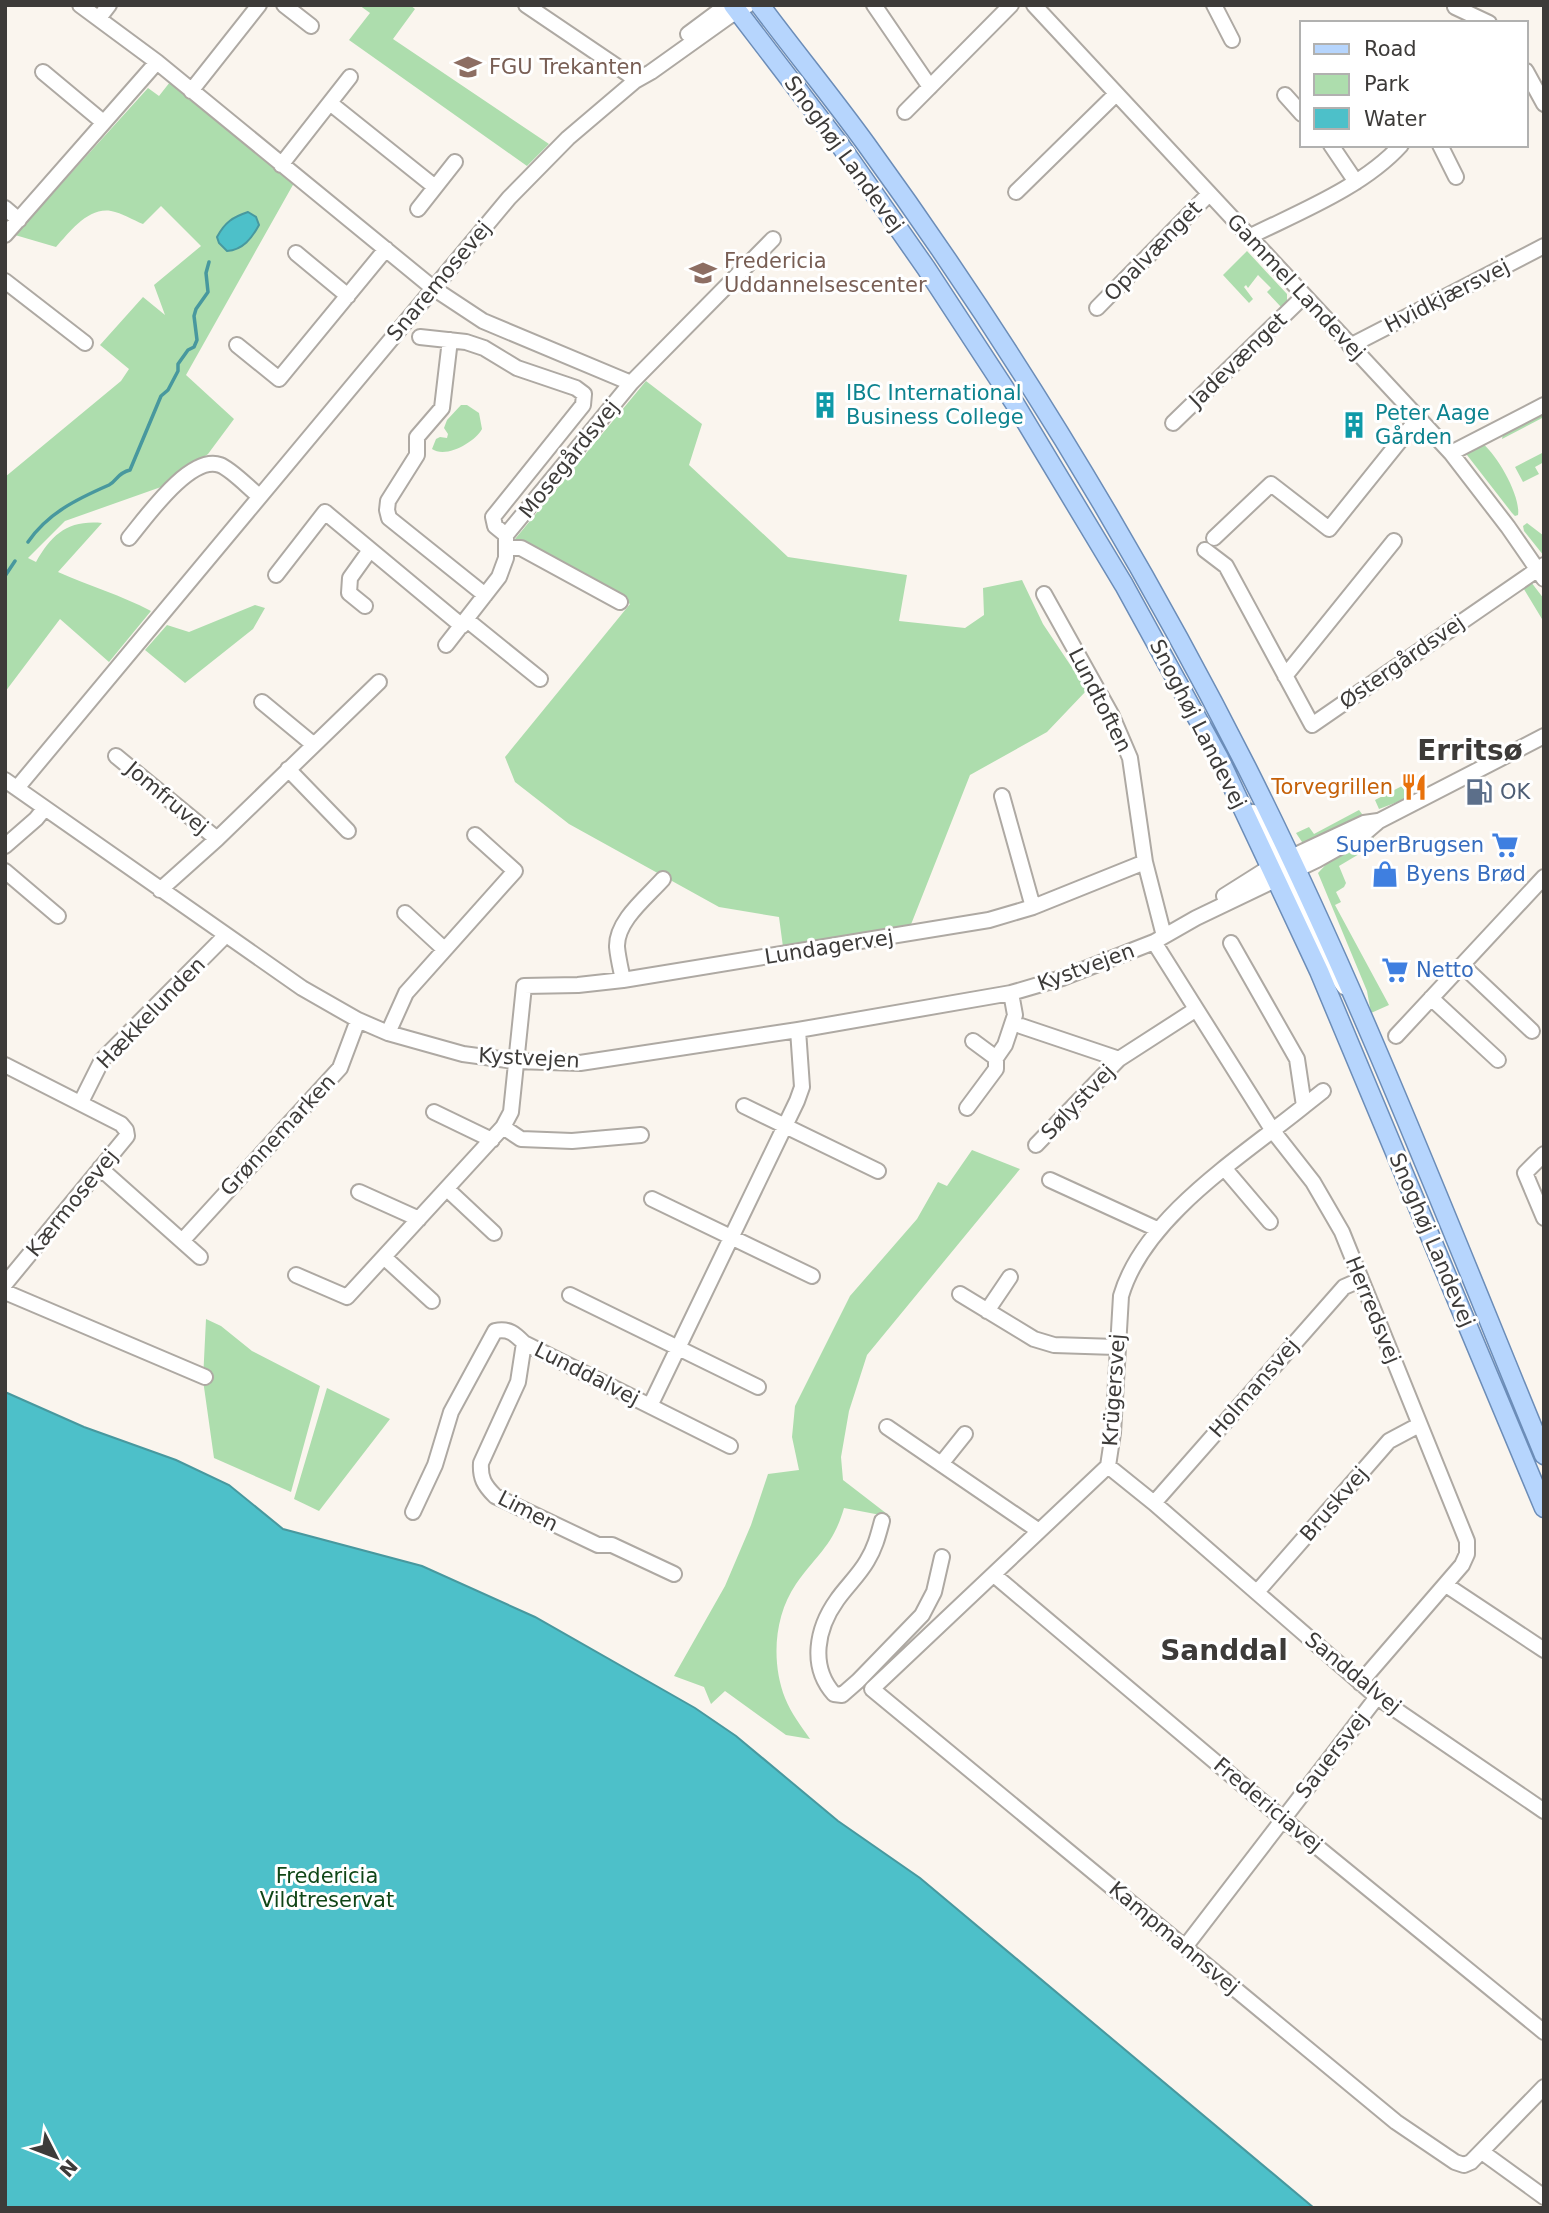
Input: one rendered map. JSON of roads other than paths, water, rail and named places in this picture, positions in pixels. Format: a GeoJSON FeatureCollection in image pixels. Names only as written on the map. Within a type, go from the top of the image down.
{"type":"FeatureCollection","features":[{"type":"Feature","properties":{"kind":"main road","name":"Snoghøj Landevej"},"geometry":{"type":"LineString","coordinates":[[741,6],[866,144],[943,254],[1032,390],[1135,562],[1246,767],[1355,1054],[1544,1508]]}},
{"type":"Feature","properties":{"kind":"main road","name":"Snoghøj Landevej"},"geometry":{"type":"LineString","coordinates":[[741,6],[926,268],[1015,404],[1124,585],[1283,869],[1357,1005],[1544,1455]]}},
{"type":"Feature","properties":{"kind":"street","name":"Mosegårdsvej"},"geometry":{"type":"LineString","coordinates":[[80,5],[157,62],[433,288],[482,321],[631,383]]}},
{"type":"Feature","properties":{"kind":"street"},"geometry":{"type":"LineString","coordinates":[[99,18],[109,5]]}},
{"type":"Feature","properties":{"kind":"street"},"geometry":{"type":"LineString","coordinates":[[191,91],[259,5]]}},
{"type":"Feature","properties":{"kind":"street"},"geometry":{"type":"LineString","coordinates":[[284,5],[311,26]]}},
{"type":"Feature","properties":{"kind":"street"},"geometry":{"type":"LineString","coordinates":[[526,5],[635,81]]}},
{"type":"Feature","properties":{"kind":"street"},"geometry":{"type":"LineString","coordinates":[[874,5],[930,87]]}},
{"type":"Feature","properties":{"kind":"street"},"geometry":{"type":"LineString","coordinates":[[905,112],[1011,5]]}},
{"type":"Feature","properties":{"kind":"street","name":"Gammel Landevej"},"geometry":{"type":"LineString","coordinates":[[1034,5],[1451,453],[1542,571]]}},
{"type":"Feature","properties":{"kind":"street"},"geometry":{"type":"LineString","coordinates":[[1214,5],[1232,40]]}},
{"type":"Feature","properties":{"kind":"street","name":"Snaremosevej"},"geometry":{"type":"LineString","coordinates":[[11,784],[259,496],[509,198],[553,151],[635,81],[652,72],[741,6]]}},
{"type":"Feature","properties":{"kind":"street"},"geometry":{"type":"LineString","coordinates":[[1455,6],[1485,21]]}},
{"type":"Feature","properties":{"kind":"street"},"geometry":{"type":"LineString","coordinates":[[5,234],[157,62]]}},
{"type":"Feature","properties":{"kind":"street"},"geometry":{"type":"LineString","coordinates":[[43,72],[103,122]]}},
{"type":"Feature","properties":{"kind":"street"},"geometry":{"type":"LineString","coordinates":[[1528,75],[1544,104]]}},
{"type":"Feature","properties":{"kind":"street"},"geometry":{"type":"LineString","coordinates":[[281,165],[351,77]]}},
{"type":"Feature","properties":{"kind":"street"},"geometry":{"type":"LineString","coordinates":[[1016,192],[1116,94]]}},
{"type":"Feature","properties":{"kind":"street"},"geometry":{"type":"LineString","coordinates":[[1285,95],[1300,112]]}},
{"type":"Feature","properties":{"kind":"street"},"geometry":{"type":"LineString","coordinates":[[330,103],[435,187]]}},
{"type":"Feature","properties":{"kind":"street"},"geometry":{"type":"LineString","coordinates":[[1333,147],[1356,182]]}},
{"type":"Feature","properties":{"kind":"street"},"geometry":{"type":"LineString","coordinates":[[1249,237],[1356,182],[1399,147]]}},
{"type":"Feature","properties":{"kind":"street"},"geometry":{"type":"LineString","coordinates":[[1441,147],[1456,177]]}},
{"type":"Feature","properties":{"kind":"street"},"geometry":{"type":"LineString","coordinates":[[418,209],[455,162]]}},
{"type":"Feature","properties":{"kind":"street","name":"Opalvænget"},"geometry":{"type":"LineString","coordinates":[[1097,308],[1209,194]]}},
{"type":"Feature","properties":{"kind":"street"},"geometry":{"type":"LineString","coordinates":[[5,208],[19,220]]}},
{"type":"Feature","properties":{"kind":"street","name":"Mosegårdsvej"},"geometry":{"type":"LineString","coordinates":[[446,645],[499,577],[506,558],[507,542],[631,383],[773,239]]}},
{"type":"Feature","properties":{"kind":"street","name":"Hvidkjærsvej"},"geometry":{"type":"LineString","coordinates":[[1350,346],[1544,246]]}},
{"type":"Feature","properties":{"kind":"street"},"geometry":{"type":"LineString","coordinates":[[237,345],[279,379],[386,249]]}},
{"type":"Feature","properties":{"kind":"street"},"geometry":{"type":"LineString","coordinates":[[296,253],[348,296]]}},
{"type":"Feature","properties":{"kind":"street"},"geometry":{"type":"LineString","coordinates":[[5,281],[85,343]]}},
{"type":"Feature","properties":{"kind":"street","name":"Jadevænget"},"geometry":{"type":"LineString","coordinates":[[1173,423],[1304,296]]}},
{"type":"Feature","properties":{"kind":"street","name":"Mosegårdsvej"},"geometry":{"type":"LineString","coordinates":[[419,337],[465,342],[484,348],[517,368],[576,388],[584,394],[583,405],[499,507],[494,517],[495,526],[507,542],[620,601]]}},
{"type":"Feature","properties":{"kind":"street"},"geometry":{"type":"LineString","coordinates":[[450,340],[442,408],[416,437],[417,455],[388,501],[387,510],[389,518],[485,595]]}},
{"type":"Feature","properties":{"kind":"street"},"geometry":{"type":"LineString","coordinates":[[534,372],[544,348]]}},
{"type":"Feature","properties":{"kind":"street"},"geometry":{"type":"LineString","coordinates":[[1451,453],[1544,405]]}},
{"type":"Feature","properties":{"kind":"street","name":"Østergårdsvej"},"geometry":{"type":"LineString","coordinates":[[1419,418],[1329,529],[1271,484],[1210,544],[1226,566],[1312,725],[1542,571]]}},
{"type":"Feature","properties":{"kind":"street"},"geometry":{"type":"LineString","coordinates":[[129,538],[170,488],[204,465],[220,465],[259,496]]}},
{"type":"Feature","properties":{"kind":"street"},"geometry":{"type":"LineString","coordinates":[[276,575],[325,512],[464,623],[540,678]]}},
{"type":"Feature","properties":{"kind":"street"},"geometry":{"type":"LineString","coordinates":[[1285,676],[1394,541]]}},
{"type":"Feature","properties":{"kind":"street"},"geometry":{"type":"LineString","coordinates":[[365,606],[349,593],[349,578],[370,550]]}},
{"type":"Feature","properties":{"kind":"street","name":"Lundtoften"},"geometry":{"type":"LineString","coordinates":[[1044,594],[1112,716],[1130,758],[1159,939]]}},
{"type":"Feature","properties":{"kind":"street","name":"Jomfruvej"},"geometry":{"type":"LineString","coordinates":[[160,890],[217,839],[379,682]]}},
{"type":"Feature","properties":{"kind":"street"},"geometry":{"type":"LineString","coordinates":[[262,702],[314,745]]}},
{"type":"Feature","properties":{"kind":"street","name":"Kystvejen"},"geometry":{"type":"LineString","coordinates":[[11,784],[225,936],[302,988],[358,1020],[388,1033],[463,1054],[515,1061],[580,1063],[798,1030],[1011,992],[1062,978],[1159,939],[1283,869],[1365,832],[1379,821],[1544,736]]}},
{"type":"Feature","properties":{"kind":"street","name":"Jomfruvej"},"geometry":{"type":"LineString","coordinates":[[116,756],[217,839]]}},
{"type":"Feature","properties":{"kind":"street"},"geometry":{"type":"LineString","coordinates":[[288,769],[348,831]]}},
{"type":"Feature","properties":{"kind":"street"},"geometry":{"type":"LineString","coordinates":[[1002,796],[1033,907]]}},
{"type":"Feature","properties":{"kind":"street"},"geometry":{"type":"LineString","coordinates":[[5,846],[45,808]]}},
{"type":"Feature","properties":{"kind":"street"},"geometry":{"type":"LineString","coordinates":[[388,1033],[406,993],[515,871],[475,835]]}},
{"type":"Feature","properties":{"kind":"street","name":"Lundagervej"},"geometry":{"type":"LineString","coordinates":[[515,1061],[524,986],[578,985],[623,980],[989,920],[1033,907],[1145,862]]}},
{"type":"Feature","properties":{"kind":"street"},"geometry":{"type":"LineString","coordinates":[[5,871],[58,916]]}},
{"type":"Feature","properties":{"kind":"street"},"geometry":{"type":"LineString","coordinates":[[1396,1036],[1544,877]]}},
{"type":"Feature","properties":{"kind":"street"},"geometry":{"type":"LineString","coordinates":[[623,980],[617,944],[620,933],[626,920],[663,879]]}},
{"type":"Feature","properties":{"kind":"street"},"geometry":{"type":"LineString","coordinates":[[405,913],[444,949]]}},
{"type":"Feature","properties":{"kind":"street","name":"Hækkelunden"},"geometry":{"type":"LineString","coordinates":[[81,1101],[102,1060],[225,936]]}},
{"type":"Feature","properties":{"kind":"street","name":"Herredsvej"},"geometry":{"type":"LineString","coordinates":[[1159,939],[1195,1010],[1273,1132],[1313,1182],[1331,1210],[1467,1541],[1467,1555],[1447,1585],[1360,1683]]}},
{"type":"Feature","properties":{"kind":"street"},"geometry":{"type":"LineString","coordinates":[[1231,943],[1297,1059],[1304,1106]]}},
{"type":"Feature","properties":{"kind":"street"},"geometry":{"type":"LineString","coordinates":[[1462,965],[1532,1031]]}},
{"type":"Feature","properties":{"kind":"street"},"geometry":{"type":"LineString","coordinates":[[967,1108],[996,1069],[996,1058],[1006,1045],[1014,1015],[1011,992]]}},
{"type":"Feature","properties":{"kind":"street"},"geometry":{"type":"LineString","coordinates":[[1431,998],[1498,1060]]}},
{"type":"Feature","properties":{"kind":"street","name":"Sølystvej"},"geometry":{"type":"LineString","coordinates":[[1036,1145],[1119,1059],[1195,1010]]}},
{"type":"Feature","properties":{"kind":"street","name":"Grønnemarken"},"geometry":{"type":"LineString","coordinates":[[182,1241],[340,1068],[358,1020]]}},
{"type":"Feature","properties":{"kind":"street","name":"Sølystvej"},"geometry":{"type":"LineString","coordinates":[[1021,1026],[1119,1059]]}},
{"type":"Feature","properties":{"kind":"street","name":"Lunddalvej"},"geometry":{"type":"LineString","coordinates":[[650,1406],[786,1126],[802,1087],[798,1030]]}},
{"type":"Feature","properties":{"kind":"street"},"geometry":{"type":"LineString","coordinates":[[973,1041],[996,1058]]}},
{"type":"Feature","properties":{"kind":"street"},"geometry":{"type":"LineString","coordinates":[[296,1275],[347,1297],[503,1127],[511,1112],[515,1061]]}},
{"type":"Feature","properties":{"kind":"street"},"geometry":{"type":"LineString","coordinates":[[7,1070],[81,1101]]}},
{"type":"Feature","properties":{"kind":"street","name":"Krügersvej"},"geometry":{"type":"LineString","coordinates":[[872,1689],[995,1576],[1108,1466],[1113,1433],[1121,1296],[1127,1275],[1157,1229],[1178,1208],[1323,1091]]}},
{"type":"Feature","properties":{"kind":"street","name":"Kærmosevej"},"geometry":{"type":"LineString","coordinates":[[5,1284],[127,1136],[121,1124],[81,1101]]}},
{"type":"Feature","properties":{"kind":"street"},"geometry":{"type":"LineString","coordinates":[[744,1106],[878,1171]]}},
{"type":"Feature","properties":{"kind":"street"},"geometry":{"type":"LineString","coordinates":[[434,1112],[492,1140]]}},
{"type":"Feature","properties":{"kind":"street"},"geometry":{"type":"LineString","coordinates":[[503,1127],[521,1139],[572,1141],[641,1135]]}},
{"type":"Feature","properties":{"kind":"street"},"geometry":{"type":"LineString","coordinates":[[1544,1154],[1525,1173],[1544,1218]]}},
{"type":"Feature","properties":{"kind":"street"},"geometry":{"type":"LineString","coordinates":[[100,1168],[200,1257]]}},
{"type":"Feature","properties":{"kind":"street"},"geometry":{"type":"LineString","coordinates":[[1225,1169],[1270,1222]]}},
{"type":"Feature","properties":{"kind":"street"},"geometry":{"type":"LineString","coordinates":[[1050,1180],[1157,1229]]}},
{"type":"Feature","properties":{"kind":"street"},"geometry":{"type":"LineString","coordinates":[[447,1189],[494,1233]]}},
{"type":"Feature","properties":{"kind":"street"},"geometry":{"type":"LineString","coordinates":[[359,1192],[419,1219]]}},
{"type":"Feature","properties":{"kind":"street"},"geometry":{"type":"LineString","coordinates":[[652,1199],[812,1276]]}},
{"type":"Feature","properties":{"kind":"street"},"geometry":{"type":"LineString","coordinates":[[385,1258],[432,1301]]}},
{"type":"Feature","properties":{"kind":"street"},"geometry":{"type":"LineString","coordinates":[[986,1311],[1010,1277]]}},
{"type":"Feature","properties":{"kind":"street","name":"Holmansvej"},"geometry":{"type":"LineString","coordinates":[[1154,1503],[1344,1287],[1360,1280]]}},
{"type":"Feature","properties":{"kind":"street"},"geometry":{"type":"LineString","coordinates":[[5,1292],[205,1377]]}},
{"type":"Feature","properties":{"kind":"street"},"geometry":{"type":"LineString","coordinates":[[570,1294],[758,1387]]}},
{"type":"Feature","properties":{"kind":"street"},"geometry":{"type":"LineString","coordinates":[[960,1294],[1034,1339],[1054,1345],[1116,1347]]}},
{"type":"Feature","properties":{"kind":"street","name":"Lunddalvej"},"geometry":{"type":"LineString","coordinates":[[413,1512],[435,1465],[451,1412],[489,1338],[495,1331],[503,1329],[513,1332],[524,1343],[730,1446]]}},
{"type":"Feature","properties":{"kind":"street","name":"Limen"},"geometry":{"type":"LineString","coordinates":[[524,1343],[518,1382],[481,1463],[480,1476],[486,1487],[495,1496],[598,1545],[612,1545],[674,1574]]}},
{"type":"Feature","properties":{"kind":"street","name":"Bruskvej"},"geometry":{"type":"LineString","coordinates":[[1257,1592],[1390,1441],[1419,1425]]}},
{"type":"Feature","properties":{"kind":"street"},"geometry":{"type":"LineString","coordinates":[[887,1427],[1039,1531]]}},
{"type":"Feature","properties":{"kind":"street"},"geometry":{"type":"LineString","coordinates":[[940,1464],[965,1434]]}},
{"type":"Feature","properties":{"kind":"street","name":"Sanddalvej"},"geometry":{"type":"LineString","coordinates":[[1108,1466],[1377,1697],[1544,1811]]}},
{"type":"Feature","properties":{"kind":"street"},"geometry":{"type":"LineString","coordinates":[[882,1521],[876,1545],[866,1564],[836,1601],[820,1633],[818,1661],[828,1687],[834,1694],[842,1695],[858,1681],[922,1615],[939,1577],[942,1557]]}},
{"type":"Feature","properties":{"kind":"street","name":"Fredericiavej"},"geometry":{"type":"LineString","coordinates":[[995,1576],[1283,1819],[1544,2032]]}},
{"type":"Feature","properties":{"kind":"street"},"geometry":{"type":"LineString","coordinates":[[1447,1585],[1544,1650]]}},
{"type":"Feature","properties":{"kind":"street"},"geometry":{"type":"LineString","coordinates":[[922,1615],[939,1626]]}},
{"type":"Feature","properties":{"kind":"street","name":"Kampmannsvej"},"geometry":{"type":"LineString","coordinates":[[872,1689],[1396,2123],[1455,2162],[1464,2165],[1482,2152]]}},
{"type":"Feature","properties":{"kind":"street","name":"Sauersvej"},"geometry":{"type":"LineString","coordinates":[[1185,1947],[1377,1697]]}},
{"type":"Feature","properties":{"kind":"street"},"geometry":{"type":"LineString","coordinates":[[1544,2087],[1482,2152],[1544,2197]]}},
{"type":"Feature","properties":{"kind":"water"},"geometry":{"type":"Polygon","coordinates":[[[248,212],[256,217],[259,225],[246,242],[227,251],[217,237],[230,221],[248,212]]]}},
{"type":"Feature","properties":{"kind":"water","name":"Fredericia Vildtreservat"},"geometry":{"type":"Polygon","coordinates":[[[5,1392],[84,1427],[176,1460],[229,1485],[283,1529],[422,1566],[535,1617],[695,1708],[736,1736],[838,1821],[920,1878],[1314,2208],[5,2208],[5,1392]]]}},
{"type":"Feature","properties":{"kind":"waterway"},"geometry":{"type":"LineString","coordinates":[[28,542],[54,515],[109,485],[122,473],[130,470],[161,396],[168,390],[178,371],[178,364],[197,340],[194,316],[208,292],[206,273],[209,262]]}},
{"type":"Feature","properties":{"kind":"waterway"},"geometry":{"type":"LineString","coordinates":[[5,576],[15,561]]}},
{"type":"Feature","properties":{"kind":"place","name":"FGU Trekanten"},"geometry":{"type":"Point","coordinates":[468,67]}},
{"type":"Feature","properties":{"kind":"place","name":"Fredericia Uddannelsescenter"},"geometry":{"type":"Point","coordinates":[703,273]}},
{"type":"Feature","properties":{"kind":"place","name":"IBC International Business College"},"geometry":{"type":"Point","coordinates":[825,405]}},
{"type":"Feature","properties":{"kind":"place","name":"Peter Aage Gården"},"geometry":{"type":"Point","coordinates":[1354,425]}},
{"type":"Feature","properties":{"kind":"place","name":"Torvegrillen"},"geometry":{"type":"Point","coordinates":[1414,787]}},
{"type":"Feature","properties":{"kind":"place","name":"OK"},"geometry":{"type":"Point","coordinates":[1479,792]}},
{"type":"Feature","properties":{"kind":"place","name":"SuperBrugsen"},"geometry":{"type":"Point","coordinates":[1505,845]}},
{"type":"Feature","properties":{"kind":"place","name":"Byens Brød"},"geometry":{"type":"Point","coordinates":[1385,874]}},
{"type":"Feature","properties":{"kind":"place","name":"Netto"},"geometry":{"type":"Point","coordinates":[1395,970]}},
{"type":"Feature","properties":{"kind":"district","name":"Erritsø"},"geometry":{"type":"Point","coordinates":[1470,750]}},
{"type":"Feature","properties":{"kind":"district","name":"Sanddal"},"geometry":{"type":"Point","coordinates":[1224,1650]}}]}
